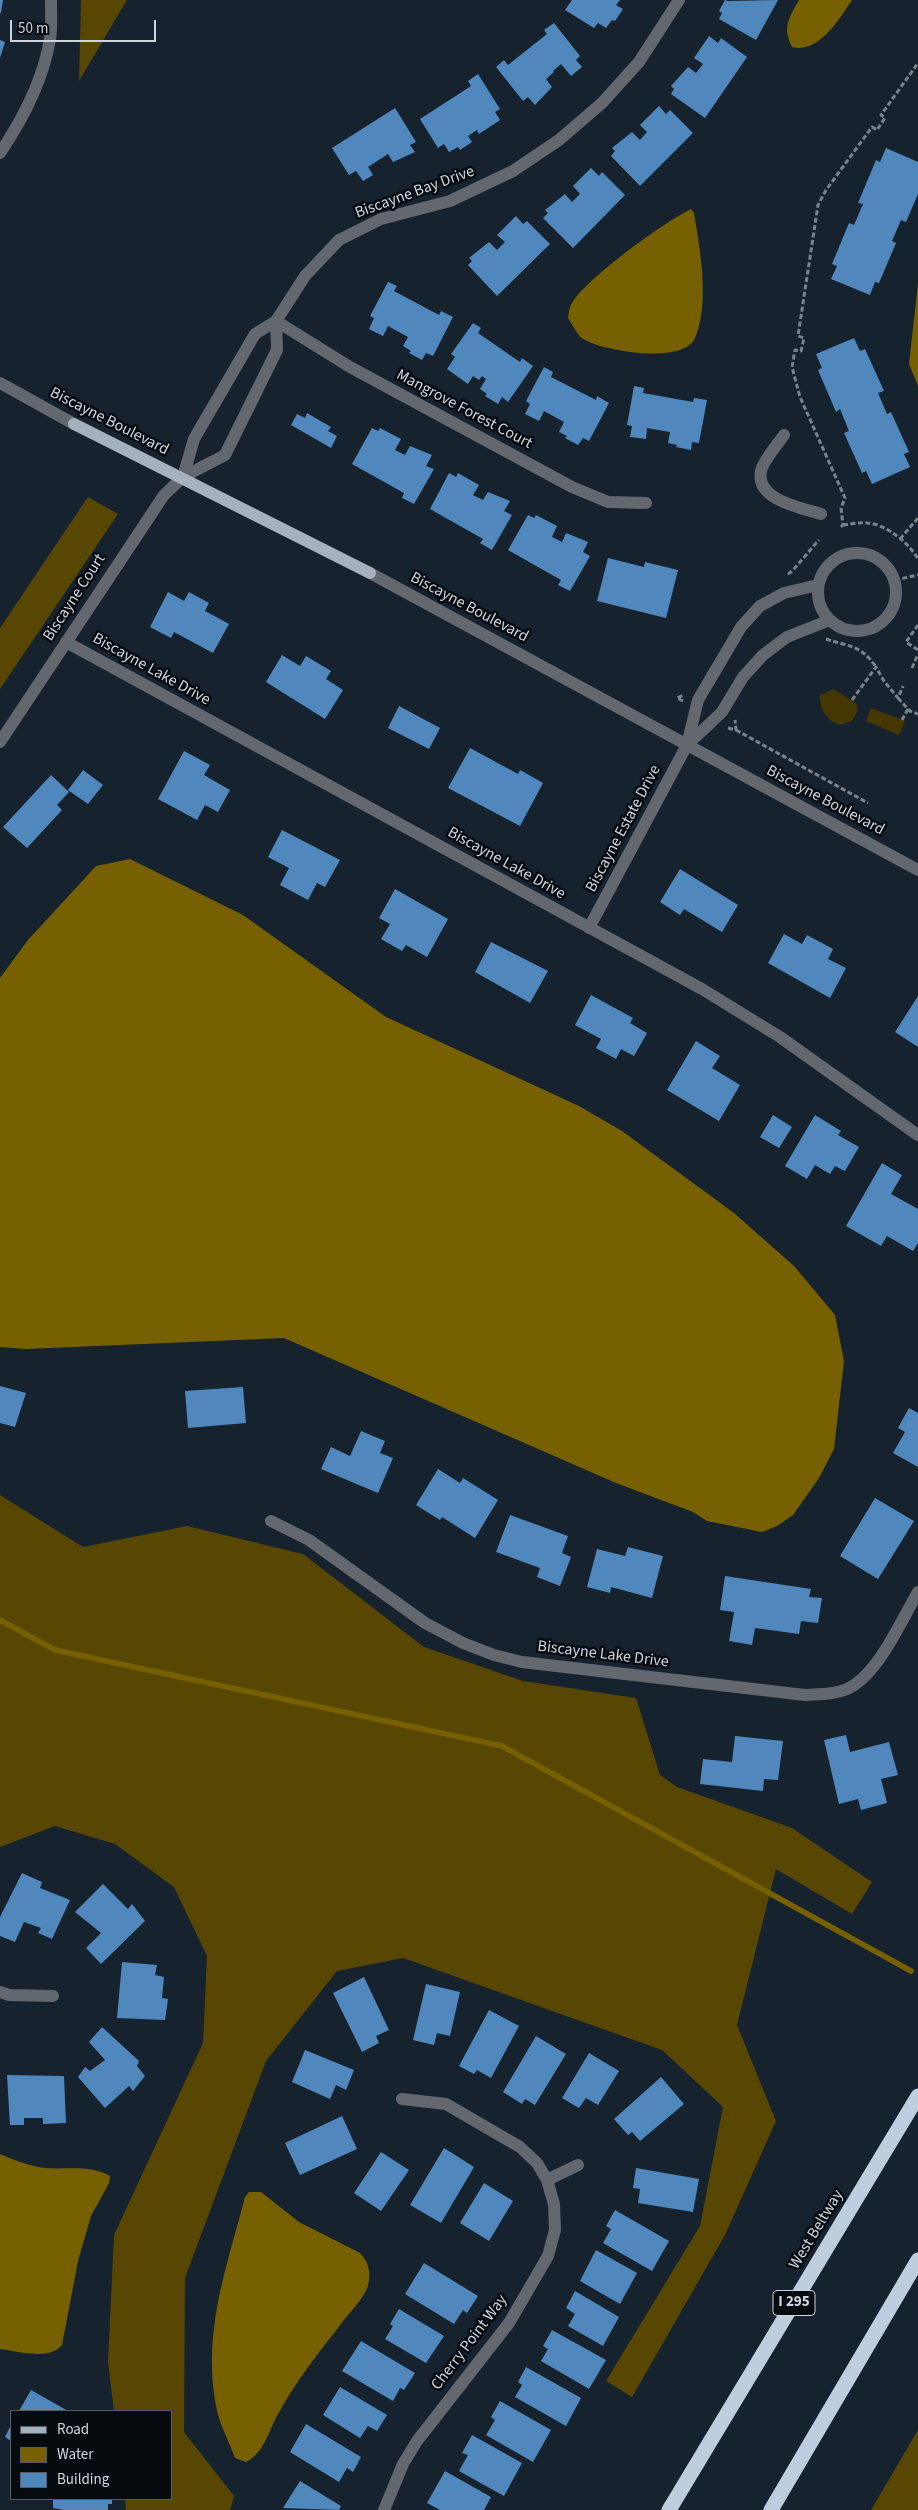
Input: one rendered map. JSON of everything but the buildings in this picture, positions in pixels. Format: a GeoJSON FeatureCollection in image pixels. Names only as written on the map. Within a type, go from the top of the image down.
{"type":"FeatureCollection","features":[{"type":"Feature","properties":{"kind":"highway","name":"West Beltway"},"geometry":{"type":"LineString","coordinates":[[670,2510],[918,2096]]}},
{"type":"Feature","properties":{"kind":"highway"},"geometry":{"type":"LineString","coordinates":[[771,2510],[918,2260]]}},
{"type":"Feature","properties":{"kind":"main road","name":"Biscayne Boulevard"},"geometry":{"type":"LineString","coordinates":[[74,424],[183,477],[370,573]]}},
{"type":"Feature","properties":{"kind":"street"},"geometry":{"type":"LineString","coordinates":[[0,153],[22,122],[39,78],[50,39],[51,0]]}},
{"type":"Feature","properties":{"kind":"street","name":"Biscayne Bay Drive"},"geometry":{"type":"LineString","coordinates":[[183,477],[194,439],[255,334],[276,321],[305,276],[339,240],[381,219],[450,201],[513,171],[559,140],[602,103],[639,62],[678,0]]}},
{"type":"Feature","properties":{"kind":"street"},"geometry":{"type":"LineString","coordinates":[[183,477],[225,455],[277,350],[276,321]]}},
{"type":"Feature","properties":{"kind":"street","name":"Mangrove Forest Court"},"geometry":{"type":"LineString","coordinates":[[276,321],[350,367],[572,487],[608,502],[646,503]]}},
{"type":"Feature","properties":{"kind":"street","name":"Biscayne Boulevard"},"geometry":{"type":"LineString","coordinates":[[0,383],[74,424]]}},
{"type":"Feature","properties":{"kind":"street"},"geometry":{"type":"LineString","coordinates":[[784,435],[761,470],[762,482],[772,497],[821,514]]}},
{"type":"Feature","properties":{"kind":"street","name":"Biscayne Court"},"geometry":{"type":"LineString","coordinates":[[0,742],[164,495],[183,477]]}},
{"type":"Feature","properties":{"kind":"street"},"geometry":{"type":"LineString","coordinates":[[854,552],[880,559],[889,568],[895,580],[897,593],[894,606],[887,618],[877,626],[865,631],[852,631],[840,627],[830,620],[822,610],[818,598],[818,585],[823,573],[831,563],[841,556],[854,552]]}},
{"type":"Feature","properties":{"kind":"street","name":"Biscayne Boulevard"},"geometry":{"type":"LineString","coordinates":[[370,573],[918,870]]}},
{"type":"Feature","properties":{"kind":"street"},"geometry":{"type":"LineString","coordinates":[[687,745],[698,700],[741,627],[760,606],[784,593],[818,585]]}},
{"type":"Feature","properties":{"kind":"street"},"geometry":{"type":"LineString","coordinates":[[687,745],[718,716],[743,677],[763,655],[787,637],[830,620]]}},
{"type":"Feature","properties":{"kind":"street","name":"Biscayne Lake Drive"},"geometry":{"type":"LineString","coordinates":[[66,642],[702,989],[780,1037],[918,1134]]}},
{"type":"Feature","properties":{"kind":"street","name":"Biscayne Estate Drive"},"geometry":{"type":"LineString","coordinates":[[589,928],[687,745]]}},
{"type":"Feature","properties":{"kind":"street","name":"Biscayne Lake Drive"},"geometry":{"type":"LineString","coordinates":[[271,1521],[309,1540],[425,1623],[463,1643],[494,1656],[522,1662],[804,1695],[832,1694],[848,1688],[862,1678],[877,1662],[918,1592]]}},
{"type":"Feature","properties":{"kind":"street"},"geometry":{"type":"LineString","coordinates":[[0,1992],[9,1995],[53,1996]]}},
{"type":"Feature","properties":{"kind":"street","name":"Cherry Point Way"},"geometry":{"type":"LineString","coordinates":[[384,2510],[403,2464],[417,2441],[509,2323],[548,2256],[554,2230],[554,2204],[547,2180],[537,2163],[520,2148],[446,2104],[402,2099]]}},
{"type":"Feature","properties":{"kind":"street"},"geometry":{"type":"LineString","coordinates":[[547,2180],[578,2165]]}},
{"type":"Feature","properties":{"kind":"path"},"geometry":{"type":"LineString","coordinates":[[918,63],[880,115],[885,118],[877,130],[872,127],[826,190],[818,205],[798,336],[804,338],[801,351],[795,350],[792,367],[800,397],[845,498],[841,508],[842,526],[869,522],[889,531],[900,539],[918,559]]}},
{"type":"Feature","properties":{"kind":"path"},"geometry":{"type":"LineString","coordinates":[[900,539],[918,518]]}},
{"type":"Feature","properties":{"kind":"path"},"geometry":{"type":"LineString","coordinates":[[895,580],[918,575]]}},
{"type":"Feature","properties":{"kind":"path"},"geometry":{"type":"LineString","coordinates":[[918,625],[906,642],[918,650]]}},
{"type":"Feature","properties":{"kind":"path"},"geometry":{"type":"LineString","coordinates":[[819,641],[826,639],[858,647],[867,654],[884,681],[898,698],[908,708],[918,714]]}},
{"type":"Feature","properties":{"kind":"path"},"geometry":{"type":"LineString","coordinates":[[912,668],[918,654]]}},
{"type":"Feature","properties":{"kind":"path"},"geometry":{"type":"LineString","coordinates":[[852,700],[876,667]]}},
{"type":"Feature","properties":{"kind":"path"},"geometry":{"type":"LineString","coordinates":[[898,698],[903,686]]}},
{"type":"Feature","properties":{"kind":"path"},"geometry":{"type":"LineString","coordinates":[[902,720],[908,708]]}},
{"type":"Feature","properties":{"kind":"path"},"geometry":{"type":"LineString","coordinates":[[735,711],[736,730]]}},
{"type":"Feature","properties":{"kind":"path"},"geometry":{"type":"LineString","coordinates":[[726,728],[736,730],[868,803]]}},
{"type":"Feature","properties":{"kind":"shaded area"},"geometry":{"type":"Polygon","coordinates":[[[81,0],[127,0],[79,81],[81,0]]]}},
{"type":"Feature","properties":{"kind":"shaded area"},"geometry":{"type":"Polygon","coordinates":[[[88,497],[118,514],[0,689],[0,628],[88,497]]]}},
{"type":"Feature","properties":{"kind":"shaded area"},"geometry":{"type":"Polygon","coordinates":[[[833,689],[856,703],[858,710],[852,721],[840,725],[827,717],[822,710],[820,695],[833,689]]]}},
{"type":"Feature","properties":{"kind":"shaded area"},"geometry":{"type":"Polygon","coordinates":[[[871,708],[905,721],[899,735],[866,721],[871,708]]]}},
{"type":"Feature","properties":{"kind":"shaded area"},"geometry":{"type":"Polygon","coordinates":[[[0,1495],[83,1547],[187,1526],[303,1554],[424,1647],[523,1681],[636,1698],[660,1775],[677,1787],[792,1828],[872,1882],[852,1914],[776,1869],[737,2025],[776,2121],[725,2235],[632,2397],[606,2381],[700,2226],[723,2107],[662,2050],[403,1958],[337,1971],[266,2061],[185,2278],[184,2432],[234,2496],[230,2510],[126,2510],[125,2500],[172,2500],[172,2410],[114,2410],[108,2362],[114,2235],[203,2043],[207,1956],[174,1887],[115,1844],[55,1826],[0,1847],[0,1495]]]}},
{"type":"Feature","properties":{"kind":"shaded area"},"geometry":{"type":"Polygon","coordinates":[[[918,2430],[918,2510],[871,2510],[918,2430]]]}},
{"type":"Feature","properties":{"kind":"water"},"geometry":{"type":"Polygon","coordinates":[[[799,0],[852,0],[827,33],[811,45],[802,48],[792,47],[787,34],[788,23],[799,0]]]}},
{"type":"Feature","properties":{"kind":"water"},"geometry":{"type":"Polygon","coordinates":[[[691,209],[694,213],[699,243],[703,293],[700,324],[695,338],[688,346],[675,351],[660,353],[642,353],[607,348],[583,339],[568,318],[571,305],[580,292],[627,252],[663,226],[691,209]]]}},
{"type":"Feature","properties":{"kind":"water"},"geometry":{"type":"Polygon","coordinates":[[[918,283],[918,386],[909,364],[918,283]]]}},
{"type":"Feature","properties":{"kind":"water"},"geometry":{"type":"Polygon","coordinates":[[[130,859],[243,915],[386,1017],[579,1106],[622,1131],[734,1213],[794,1266],[835,1315],[844,1361],[834,1449],[819,1478],[793,1515],[777,1526],[762,1532],[707,1521],[693,1512],[616,1483],[284,1338],[26,1349],[0,1347],[0,978],[28,940],[96,866],[130,859]]]}},
{"type":"Feature","properties":{"kind":"water"},"geometry":{"type":"Polygon","coordinates":[[[0,2154],[39,2167],[94,2170],[110,2176],[109,2183],[91,2216],[78,2261],[62,2345],[49,2353],[33,2354],[0,2349],[0,2154]]]}},
{"type":"Feature","properties":{"kind":"water"},"geometry":{"type":"Polygon","coordinates":[[[249,2192],[261,2192],[299,2222],[360,2253],[366,2261],[369,2275],[368,2286],[363,2296],[298,2381],[261,2448],[246,2462],[235,2458],[218,2415],[213,2387],[212,2359],[214,2331],[223,2278],[245,2197],[249,2192]]]}},
{"type":"Feature","properties":{"kind":"waterway"},"geometry":{"type":"LineString","coordinates":[[0,1620],[55,1650],[502,1746],[911,1971]]}}]}
